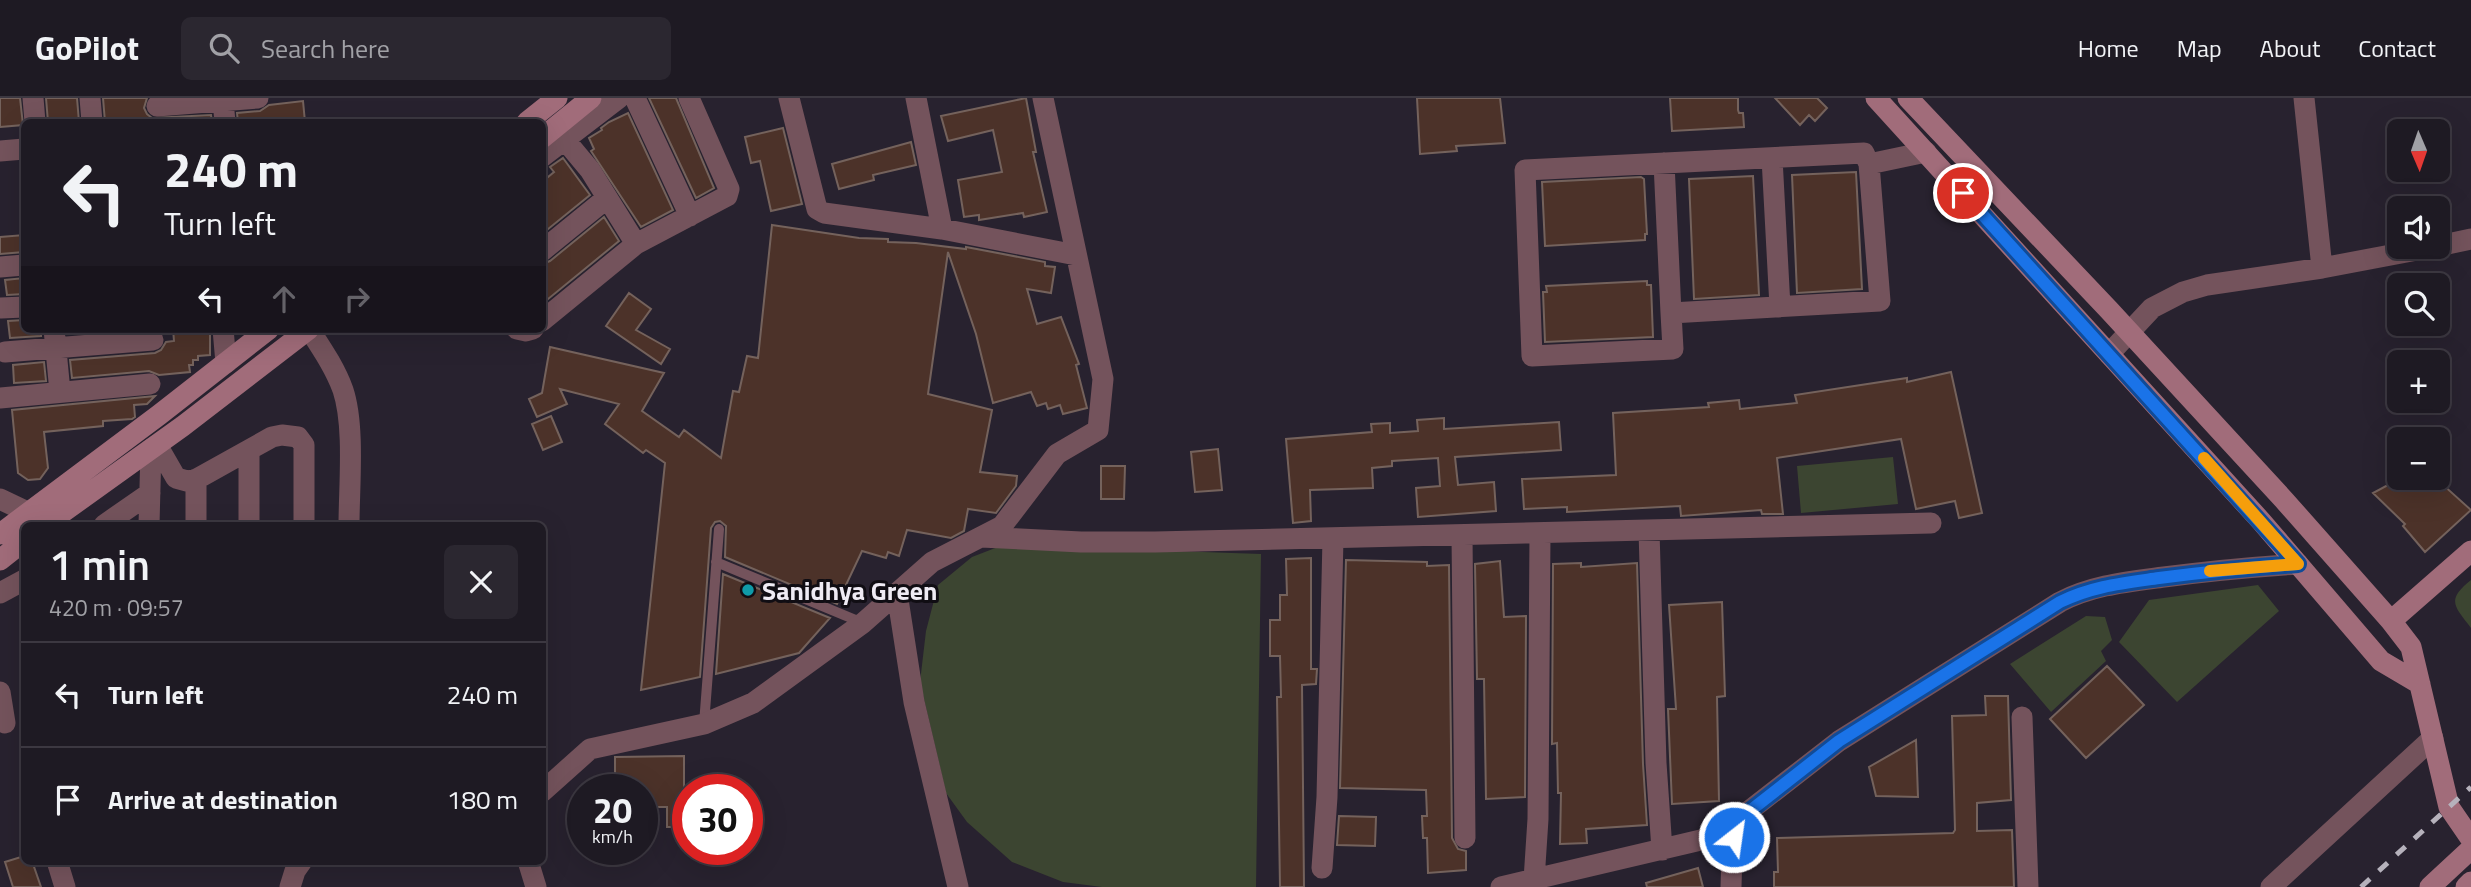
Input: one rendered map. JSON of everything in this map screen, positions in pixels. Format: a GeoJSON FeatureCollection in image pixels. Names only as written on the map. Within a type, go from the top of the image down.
{"type":"FeatureCollection","features":[{"type":"Feature","properties":{"kind":"street"},"geometry":{"type":"LineString","coordinates":[[33,98],[35,119]]}},
{"type":"Feature","properties":{"kind":"street"},"geometry":{"type":"LineString","coordinates":[[90,98],[92,119]]}},
{"type":"Feature","properties":{"kind":"street"},"geometry":{"type":"LineString","coordinates":[[157,106],[258,98]]}},
{"type":"Feature","properties":{"kind":"street"},"geometry":{"type":"LineString","coordinates":[[531,119],[557,98]]}},
{"type":"Feature","properties":{"kind":"street"},"geometry":{"type":"LineString","coordinates":[[554,135],[591,98]]}},
{"type":"Feature","properties":{"kind":"street"},"geometry":{"type":"LineString","coordinates":[[554,135],[619,98]]}},
{"type":"Feature","properties":{"kind":"street"},"geometry":{"type":"LineString","coordinates":[[635,98],[690,216]]}},
{"type":"Feature","properties":{"kind":"street"},"geometry":{"type":"LineString","coordinates":[[546,318],[636,244],[727,196],[729,189],[689,98]]}},
{"type":"Feature","properties":{"kind":"street"},"geometry":{"type":"LineString","coordinates":[[789,98],[817,209],[824,213],[942,229],[1076,255]]}},
{"type":"Feature","properties":{"kind":"street"},"geometry":{"type":"LineString","coordinates":[[916,98],[942,229]]}},
{"type":"Feature","properties":{"kind":"street"},"geometry":{"type":"LineString","coordinates":[[546,788],[590,749],[704,724],[754,703],[863,623],[932,562],[1002,526],[1056,454],[1098,430],[1103,379],[1043,98]]}},
{"type":"Feature","properties":{"kind":"street"},"geometry":{"type":"LineString","coordinates":[[1876,98],[2261,521],[2381,661],[2420,684]]}},
{"type":"Feature","properties":{"kind":"street"},"geometry":{"type":"LineString","coordinates":[[1908,98],[2284,500],[2411,647],[2449,807],[2471,839]]}},
{"type":"Feature","properties":{"kind":"street"},"geometry":{"type":"LineString","coordinates":[[2304,98],[2322,268]]}},
{"type":"Feature","properties":{"kind":"street"},"geometry":{"type":"LineString","coordinates":[[223,101],[225,119]]}},
{"type":"Feature","properties":{"kind":"street"},"geometry":{"type":"LineString","coordinates":[[554,135],[590,170],[636,244]]}},
{"type":"Feature","properties":{"kind":"street"},"geometry":{"type":"LineString","coordinates":[[0,151],[21,149]]}},
{"type":"Feature","properties":{"kind":"street"},"geometry":{"type":"LineString","coordinates":[[1869,163],[1926,152]]}},
{"type":"Feature","properties":{"kind":"street"},"geometry":{"type":"LineString","coordinates":[[1664,163],[1671,313],[1673,349],[1532,356],[1525,170],[1664,163],[1772,158],[1864,153],[1869,163],[1880,301],[1671,313]]}},
{"type":"Feature","properties":{"kind":"street"},"geometry":{"type":"LineString","coordinates":[[1772,158],[1780,307]]}},
{"type":"Feature","properties":{"kind":"street"},"geometry":{"type":"LineString","coordinates":[[546,248],[607,198]]}},
{"type":"Feature","properties":{"kind":"street"},"geometry":{"type":"LineString","coordinates":[[2450,243],[2471,239]]}},
{"type":"Feature","properties":{"kind":"street"},"geometry":{"type":"LineString","coordinates":[[2109,354],[2152,309],[2183,292],[2207,285],[2387,255]]}},
{"type":"Feature","properties":{"kind":"street"},"geometry":{"type":"LineString","coordinates":[[0,267],[21,265]]}},
{"type":"Feature","properties":{"kind":"street"},"geometry":{"type":"LineString","coordinates":[[1,308],[21,307]]}},
{"type":"Feature","properties":{"kind":"street"},"geometry":{"type":"LineString","coordinates":[[223,333],[226,363]]}},
{"type":"Feature","properties":{"kind":"street"},"geometry":{"type":"LineString","coordinates":[[0,534],[264,333]]}},
{"type":"Feature","properties":{"kind":"street"},"geometry":{"type":"LineString","coordinates":[[48,522],[154,447],[301,333]]}},
{"type":"Feature","properties":{"kind":"street"},"geometry":{"type":"LineString","coordinates":[[306,333],[328,357],[344,393],[348,417],[349,522]]}},
{"type":"Feature","properties":{"kind":"street"},"geometry":{"type":"LineString","coordinates":[[55,338],[60,392]]}},
{"type":"Feature","properties":{"kind":"street"},"geometry":{"type":"LineString","coordinates":[[5,352],[55,338],[153,340]]}},
{"type":"Feature","properties":{"kind":"street"},"geometry":{"type":"LineString","coordinates":[[0,398],[150,384]]}},
{"type":"Feature","properties":{"kind":"street"},"geometry":{"type":"LineString","coordinates":[[154,447],[176,478],[187,481],[196,479],[272,437],[282,435],[302,440],[304,522]]}},
{"type":"Feature","properties":{"kind":"street"},"geometry":{"type":"LineString","coordinates":[[149,522],[154,447]]}},
{"type":"Feature","properties":{"kind":"street"},"geometry":{"type":"LineString","coordinates":[[249,450],[249,522]]}},
{"type":"Feature","properties":{"kind":"street"},"geometry":{"type":"LineString","coordinates":[[196,479],[196,522]]}},
{"type":"Feature","properties":{"kind":"street"},"geometry":{"type":"LineString","coordinates":[[125,518],[150,493]]}},
{"type":"Feature","properties":{"kind":"street"},"geometry":{"type":"LineString","coordinates":[[0,499],[45,522]]}},
{"type":"Feature","properties":{"kind":"street"},"geometry":{"type":"LineString","coordinates":[[2261,521],[2284,500]]}},
{"type":"Feature","properties":{"kind":"street"},"geometry":{"type":"LineString","coordinates":[[0,521],[2,559]]}},
{"type":"Feature","properties":{"kind":"street"},"geometry":{"type":"LineString","coordinates":[[980,537],[1118,542],[1931,523]]}},
{"type":"Feature","properties":{"kind":"street"},"geometry":{"type":"LineString","coordinates":[[1649,531],[1656,763],[1662,850]]}},
{"type":"Feature","properties":{"kind":"street"},"geometry":{"type":"LineString","coordinates":[[1534,880],[1538,819],[1540,534]]}},
{"type":"Feature","properties":{"kind":"street"},"geometry":{"type":"LineString","coordinates":[[1462,535],[1465,838]]}},
{"type":"Feature","properties":{"kind":"street"},"geometry":{"type":"LineString","coordinates":[[1322,868],[1327,797],[1333,538]]}},
{"type":"Feature","properties":{"kind":"street"},"geometry":{"type":"LineString","coordinates":[[2,559],[21,543]]}},
{"type":"Feature","properties":{"kind":"street"},"geometry":{"type":"LineString","coordinates":[[2391,621],[2471,551]]}},
{"type":"Feature","properties":{"kind":"street"},"geometry":{"type":"LineString","coordinates":[[1501,887],[1705,839],[1737,821],[1839,741],[2080,592],[2105,585],[2232,568],[2298,564]]}},
{"type":"Feature","properties":{"kind":"street"},"geometry":{"type":"LineString","coordinates":[[0,593],[21,582]]}},
{"type":"Feature","properties":{"kind":"street"},"geometry":{"type":"LineString","coordinates":[[897,593],[914,702],[958,887]]}},
{"type":"Feature","properties":{"kind":"street"},"geometry":{"type":"LineString","coordinates":[[0,692],[5,723]]}},
{"type":"Feature","properties":{"kind":"street"},"geometry":{"type":"LineString","coordinates":[[2022,717],[2028,887]]}},
{"type":"Feature","properties":{"kind":"street"},"geometry":{"type":"LineString","coordinates":[[2271,887],[2433,738]]}},
{"type":"Feature","properties":{"kind":"street"},"geometry":{"type":"LineString","coordinates":[[1731,887],[1737,821]]}},
{"type":"Feature","properties":{"kind":"street"},"geometry":{"type":"LineString","coordinates":[[2430,887],[2471,849]]}},
{"type":"Feature","properties":{"kind":"street"},"geometry":{"type":"LineString","coordinates":[[58,865],[65,887]]}},
{"type":"Feature","properties":{"kind":"street"},"geometry":{"type":"LineString","coordinates":[[529,865],[536,887]]}},
{"type":"Feature","properties":{"kind":"street"},"geometry":{"type":"LineString","coordinates":[[2466,887],[2471,882]]}},
{"type":"Feature","properties":{"kind":"lane"},"geometry":{"type":"LineString","coordinates":[[704,724],[719,529]]}},
{"type":"Feature","properties":{"kind":"lane"},"geometry":{"type":"LineString","coordinates":[[716,562],[863,623]]}},
{"type":"Feature","properties":{"kind":"green space"},"geometry":{"type":"Polygon","coordinates":[[[1893,457],[1898,504],[1801,513],[1797,466],[1893,457]]]}},
{"type":"Feature","properties":{"kind":"green space"},"geometry":{"type":"Polygon","coordinates":[[[1003,545],[1261,554],[1256,887],[1102,887],[1063,882],[1012,862],[967,822],[946,793],[920,682],[926,631],[938,585],[972,557],[1003,545]]]}},
{"type":"Feature","properties":{"kind":"green space"},"geometry":{"type":"Polygon","coordinates":[[[2471,580],[2471,628],[2455,603],[2458,593],[2471,580]]]}},
{"type":"Feature","properties":{"kind":"green space"},"geometry":{"type":"Polygon","coordinates":[[[2258,585],[2279,611],[2177,702],[2119,642],[2149,600],[2258,585]]]}},
{"type":"Feature","properties":{"kind":"green space"},"geometry":{"type":"Polygon","coordinates":[[[2086,616],[2105,617],[2112,640],[2101,651],[2106,661],[2051,712],[2010,664],[2086,616]]]}},
{"type":"Feature","properties":{"kind":"building"},"geometry":{"type":"Polygon","coordinates":[[[0,98],[20,98],[21,125],[0,127],[0,98]]]}},
{"type":"Feature","properties":{"kind":"building"},"geometry":{"type":"Polygon","coordinates":[[[46,98],[77,98],[79,119],[48,119],[46,98]]]}},
{"type":"Feature","properties":{"kind":"building"},"geometry":{"type":"Polygon","coordinates":[[[103,98],[147,98],[144,108],[152,118],[211,115],[212,119],[105,119],[103,98]]]}},
{"type":"Feature","properties":{"kind":"building"},"geometry":{"type":"Polygon","coordinates":[[[649,98],[676,98],[714,188],[696,198],[649,98]]]}},
{"type":"Feature","properties":{"kind":"building"},"geometry":{"type":"Polygon","coordinates":[[[1026,98],[1036,152],[1033,152],[1047,212],[1024,217],[1023,213],[979,220],[979,215],[964,217],[958,180],[1002,172],[993,130],[948,141],[941,116],[1026,98]]]}},
{"type":"Feature","properties":{"kind":"building"},"geometry":{"type":"Polygon","coordinates":[[[1417,98],[1500,98],[1505,143],[1456,146],[1457,151],[1420,154],[1417,98]]]}},
{"type":"Feature","properties":{"kind":"building"},"geometry":{"type":"Polygon","coordinates":[[[1670,98],[1738,98],[1738,110],[1743,113],[1744,127],[1672,131],[1670,98]]]}},
{"type":"Feature","properties":{"kind":"building"},"geometry":{"type":"Polygon","coordinates":[[[1775,98],[1817,98],[1827,108],[1815,121],[1809,115],[1800,125],[1775,98]]]}},
{"type":"Feature","properties":{"kind":"building"},"geometry":{"type":"Polygon","coordinates":[[[303,101],[305,119],[238,119],[237,113],[260,111],[269,105],[303,101]]]}},
{"type":"Feature","properties":{"kind":"building"},"geometry":{"type":"Polygon","coordinates":[[[628,113],[673,210],[641,227],[591,151],[594,149],[589,138],[609,122],[628,113]]]}},
{"type":"Feature","properties":{"kind":"building"},"geometry":{"type":"Polygon","coordinates":[[[783,128],[802,204],[771,211],[760,161],[751,163],[745,137],[783,128]]]}},
{"type":"Feature","properties":{"kind":"building"},"geometry":{"type":"Polygon","coordinates":[[[911,142],[916,165],[873,175],[874,180],[839,189],[832,164],[911,142]]]}},
{"type":"Feature","properties":{"kind":"building"},"geometry":{"type":"Polygon","coordinates":[[[563,158],[590,195],[546,231],[546,179],[554,172],[550,167],[563,158]]]}},
{"type":"Feature","properties":{"kind":"building"},"geometry":{"type":"Polygon","coordinates":[[[1856,172],[1862,289],[1797,293],[1792,175],[1856,172]]]}},
{"type":"Feature","properties":{"kind":"building"},"geometry":{"type":"Polygon","coordinates":[[[1753,176],[1759,295],[1694,299],[1689,179],[1753,176]]]}},
{"type":"Feature","properties":{"kind":"building"},"geometry":{"type":"Polygon","coordinates":[[[1644,179],[1645,240],[1545,246],[1542,182],[1644,179]]]}},
{"type":"Feature","properties":{"kind":"building"},"geometry":{"type":"Polygon","coordinates":[[[604,217],[619,241],[546,301],[546,262],[604,217]]]}},
{"type":"Feature","properties":{"kind":"building"},"geometry":{"type":"Polygon","coordinates":[[[772,225],[859,238],[888,239],[888,242],[966,247],[1045,262],[1045,266],[1055,267],[1051,293],[1027,289],[1037,324],[1061,317],[1079,364],[1076,365],[1087,408],[1063,414],[1060,405],[1048,409],[1046,403],[1037,406],[1031,392],[993,403],[976,334],[948,252],[928,394],[992,410],[980,472],[1017,476],[1016,486],[996,513],[968,509],[964,531],[951,538],[907,530],[899,556],[888,552],[886,558],[862,551],[837,604],[725,557],[726,526],[720,521],[715,522],[711,528],[700,677],[641,690],[665,463],[646,450],[643,453],[605,424],[619,404],[560,389],[567,404],[537,417],[529,399],[542,393],[550,347],[664,373],[642,411],[679,437],[684,430],[721,458],[733,391],[739,392],[747,356],[758,358],[772,225]]]}},
{"type":"Feature","properties":{"kind":"building"},"geometry":{"type":"Polygon","coordinates":[[[21,235],[21,252],[0,254],[0,237],[21,235]]]}},
{"type":"Feature","properties":{"kind":"building"},"geometry":{"type":"Polygon","coordinates":[[[21,278],[21,294],[7,295],[5,280],[21,278]]]}},
{"type":"Feature","properties":{"kind":"building"},"geometry":{"type":"Polygon","coordinates":[[[1647,281],[1647,285],[1651,285],[1653,337],[1545,342],[1543,292],[1547,292],[1546,286],[1647,281]]]}},
{"type":"Feature","properties":{"kind":"building"},"geometry":{"type":"Polygon","coordinates":[[[629,293],[651,309],[636,330],[670,349],[661,364],[606,326],[629,293]]]}},
{"type":"Feature","properties":{"kind":"building"},"geometry":{"type":"Polygon","coordinates":[[[21,320],[21,333],[41,333],[41,336],[10,338],[8,321],[21,320]]]}},
{"type":"Feature","properties":{"kind":"building"},"geometry":{"type":"Polygon","coordinates":[[[173,333],[210,333],[210,355],[198,356],[198,360],[193,360],[193,365],[189,365],[190,372],[159,375],[149,371],[72,378],[70,360],[155,353],[161,350],[166,342],[174,341],[173,333]]]}},
{"type":"Feature","properties":{"kind":"building"},"geometry":{"type":"Polygon","coordinates":[[[44,362],[46,381],[14,383],[13,365],[44,362]]]}},
{"type":"Feature","properties":{"kind":"building"},"geometry":{"type":"Polygon","coordinates":[[[1951,372],[1982,513],[1959,518],[1955,501],[1916,509],[1901,439],[1777,458],[1783,514],[1762,514],[1761,510],[1681,516],[1680,506],[1567,512],[1567,507],[1524,509],[1522,479],[1616,475],[1613,413],[1709,407],[1708,403],[1739,400],[1740,409],[1797,403],[1795,395],[1907,378],[1907,382],[1951,372]]]}},
{"type":"Feature","properties":{"kind":"building"},"geometry":{"type":"Polygon","coordinates":[[[155,396],[147,404],[134,405],[135,417],[132,419],[103,421],[103,426],[44,432],[48,468],[40,479],[28,480],[18,473],[12,410],[155,396]]]}},
{"type":"Feature","properties":{"kind":"building"},"geometry":{"type":"Polygon","coordinates":[[[551,416],[562,442],[543,450],[532,424],[551,416]]]}},
{"type":"Feature","properties":{"kind":"building"},"geometry":{"type":"Polygon","coordinates":[[[1444,418],[1444,429],[1559,422],[1561,450],[1455,457],[1458,485],[1494,482],[1496,511],[1418,517],[1416,488],[1440,486],[1438,458],[1392,461],[1392,466],[1372,468],[1373,488],[1310,490],[1311,521],[1293,523],[1286,439],[1372,432],[1371,424],[1390,423],[1390,433],[1418,431],[1417,420],[1444,418]]]}},
{"type":"Feature","properties":{"kind":"building"},"geometry":{"type":"Polygon","coordinates":[[[1218,449],[1222,490],[1195,492],[1191,452],[1218,449]]]}},
{"type":"Feature","properties":{"kind":"building"},"geometry":{"type":"Polygon","coordinates":[[[1101,466],[1125,466],[1124,499],[1101,499],[1101,466]]]}},
{"type":"Feature","properties":{"kind":"building"},"geometry":{"type":"Polygon","coordinates":[[[2387,486],[2387,490],[2449,490],[2471,510],[2425,552],[2403,526],[2405,524],[2373,493],[2387,486]]]}},
{"type":"Feature","properties":{"kind":"building"},"geometry":{"type":"Polygon","coordinates":[[[1311,558],[1311,669],[1317,669],[1316,684],[1302,685],[1304,887],[1280,887],[1277,697],[1281,697],[1280,656],[1270,656],[1270,620],[1280,620],[1280,595],[1287,595],[1286,559],[1311,558]]]}},
{"type":"Feature","properties":{"kind":"building"},"geometry":{"type":"Polygon","coordinates":[[[1346,560],[1449,565],[1452,838],[1458,849],[1466,851],[1466,870],[1428,873],[1427,838],[1423,838],[1422,816],[1427,816],[1426,790],[1340,788],[1346,560]]]}},
{"type":"Feature","properties":{"kind":"building"},"geometry":{"type":"Polygon","coordinates":[[[1500,561],[1504,617],[1526,616],[1525,797],[1486,799],[1484,679],[1477,679],[1475,564],[1500,561]]]}},
{"type":"Feature","properties":{"kind":"building"},"geometry":{"type":"Polygon","coordinates":[[[1581,563],[1581,567],[1637,563],[1647,825],[1586,829],[1587,843],[1560,844],[1561,793],[1558,793],[1557,743],[1552,744],[1553,564],[1581,563]]]}},
{"type":"Feature","properties":{"kind":"building"},"geometry":{"type":"Polygon","coordinates":[[[723,574],[830,618],[799,653],[716,674],[723,574]]]}},
{"type":"Feature","properties":{"kind":"building"},"geometry":{"type":"Polygon","coordinates":[[[1722,602],[1725,696],[1717,697],[1719,801],[1672,804],[1668,709],[1676,709],[1669,605],[1722,602]]]}},
{"type":"Feature","properties":{"kind":"building"},"geometry":{"type":"Polygon","coordinates":[[[2107,666],[2144,705],[2086,758],[2050,719],[2107,666]]]}},
{"type":"Feature","properties":{"kind":"building"},"geometry":{"type":"Polygon","coordinates":[[[1985,696],[2008,696],[2011,800],[1977,803],[1977,831],[2012,830],[2014,887],[1774,887],[1774,872],[1778,872],[1777,838],[1953,833],[1952,716],[1986,715],[1985,696]]]}},
{"type":"Feature","properties":{"kind":"building"},"geometry":{"type":"Polygon","coordinates":[[[1916,740],[1918,797],[1876,796],[1869,767],[1916,740]]]}},
{"type":"Feature","properties":{"kind":"building"},"geometry":{"type":"Polygon","coordinates":[[[684,756],[684,774],[672,774],[672,827],[667,827],[667,807],[658,807],[658,774],[615,774],[615,757],[684,756]]]}},
{"type":"Feature","properties":{"kind":"building"},"geometry":{"type":"Polygon","coordinates":[[[1339,816],[1376,817],[1375,846],[1337,845],[1339,816]]]}},
{"type":"Feature","properties":{"kind":"building"},"geometry":{"type":"Polygon","coordinates":[[[21,857],[21,865],[33,865],[41,887],[13,887],[5,862],[21,857]]]}},
{"type":"Feature","properties":{"kind":"building"},"geometry":{"type":"Polygon","coordinates":[[[1698,868],[1703,887],[1647,887],[1646,883],[1698,868]]]}},
{"type":"Feature","properties":{"kind":"railway"},"geometry":{"type":"LineString","coordinates":[[2361,887],[2471,787]]}},
{"type":"Feature","properties":{"kind":"slow traffic"},"geometry":{"type":"LineString","coordinates":[[2204,458],[2298,564],[2210,571]]}},
{"type":"Feature","properties":{"kind":"place","name":"Sanidhya Green"},"geometry":{"type":"Point","coordinates":[748,590]}},
{"type":"Feature","properties":{"kind":"route"},"geometry":{"type":"LineString","coordinates":[[1734,837],[1737,821],[1819,755],[2060,602],[2080,592],[2105,585],[2232,568],[2298,564],[1963,193]]}}]}
